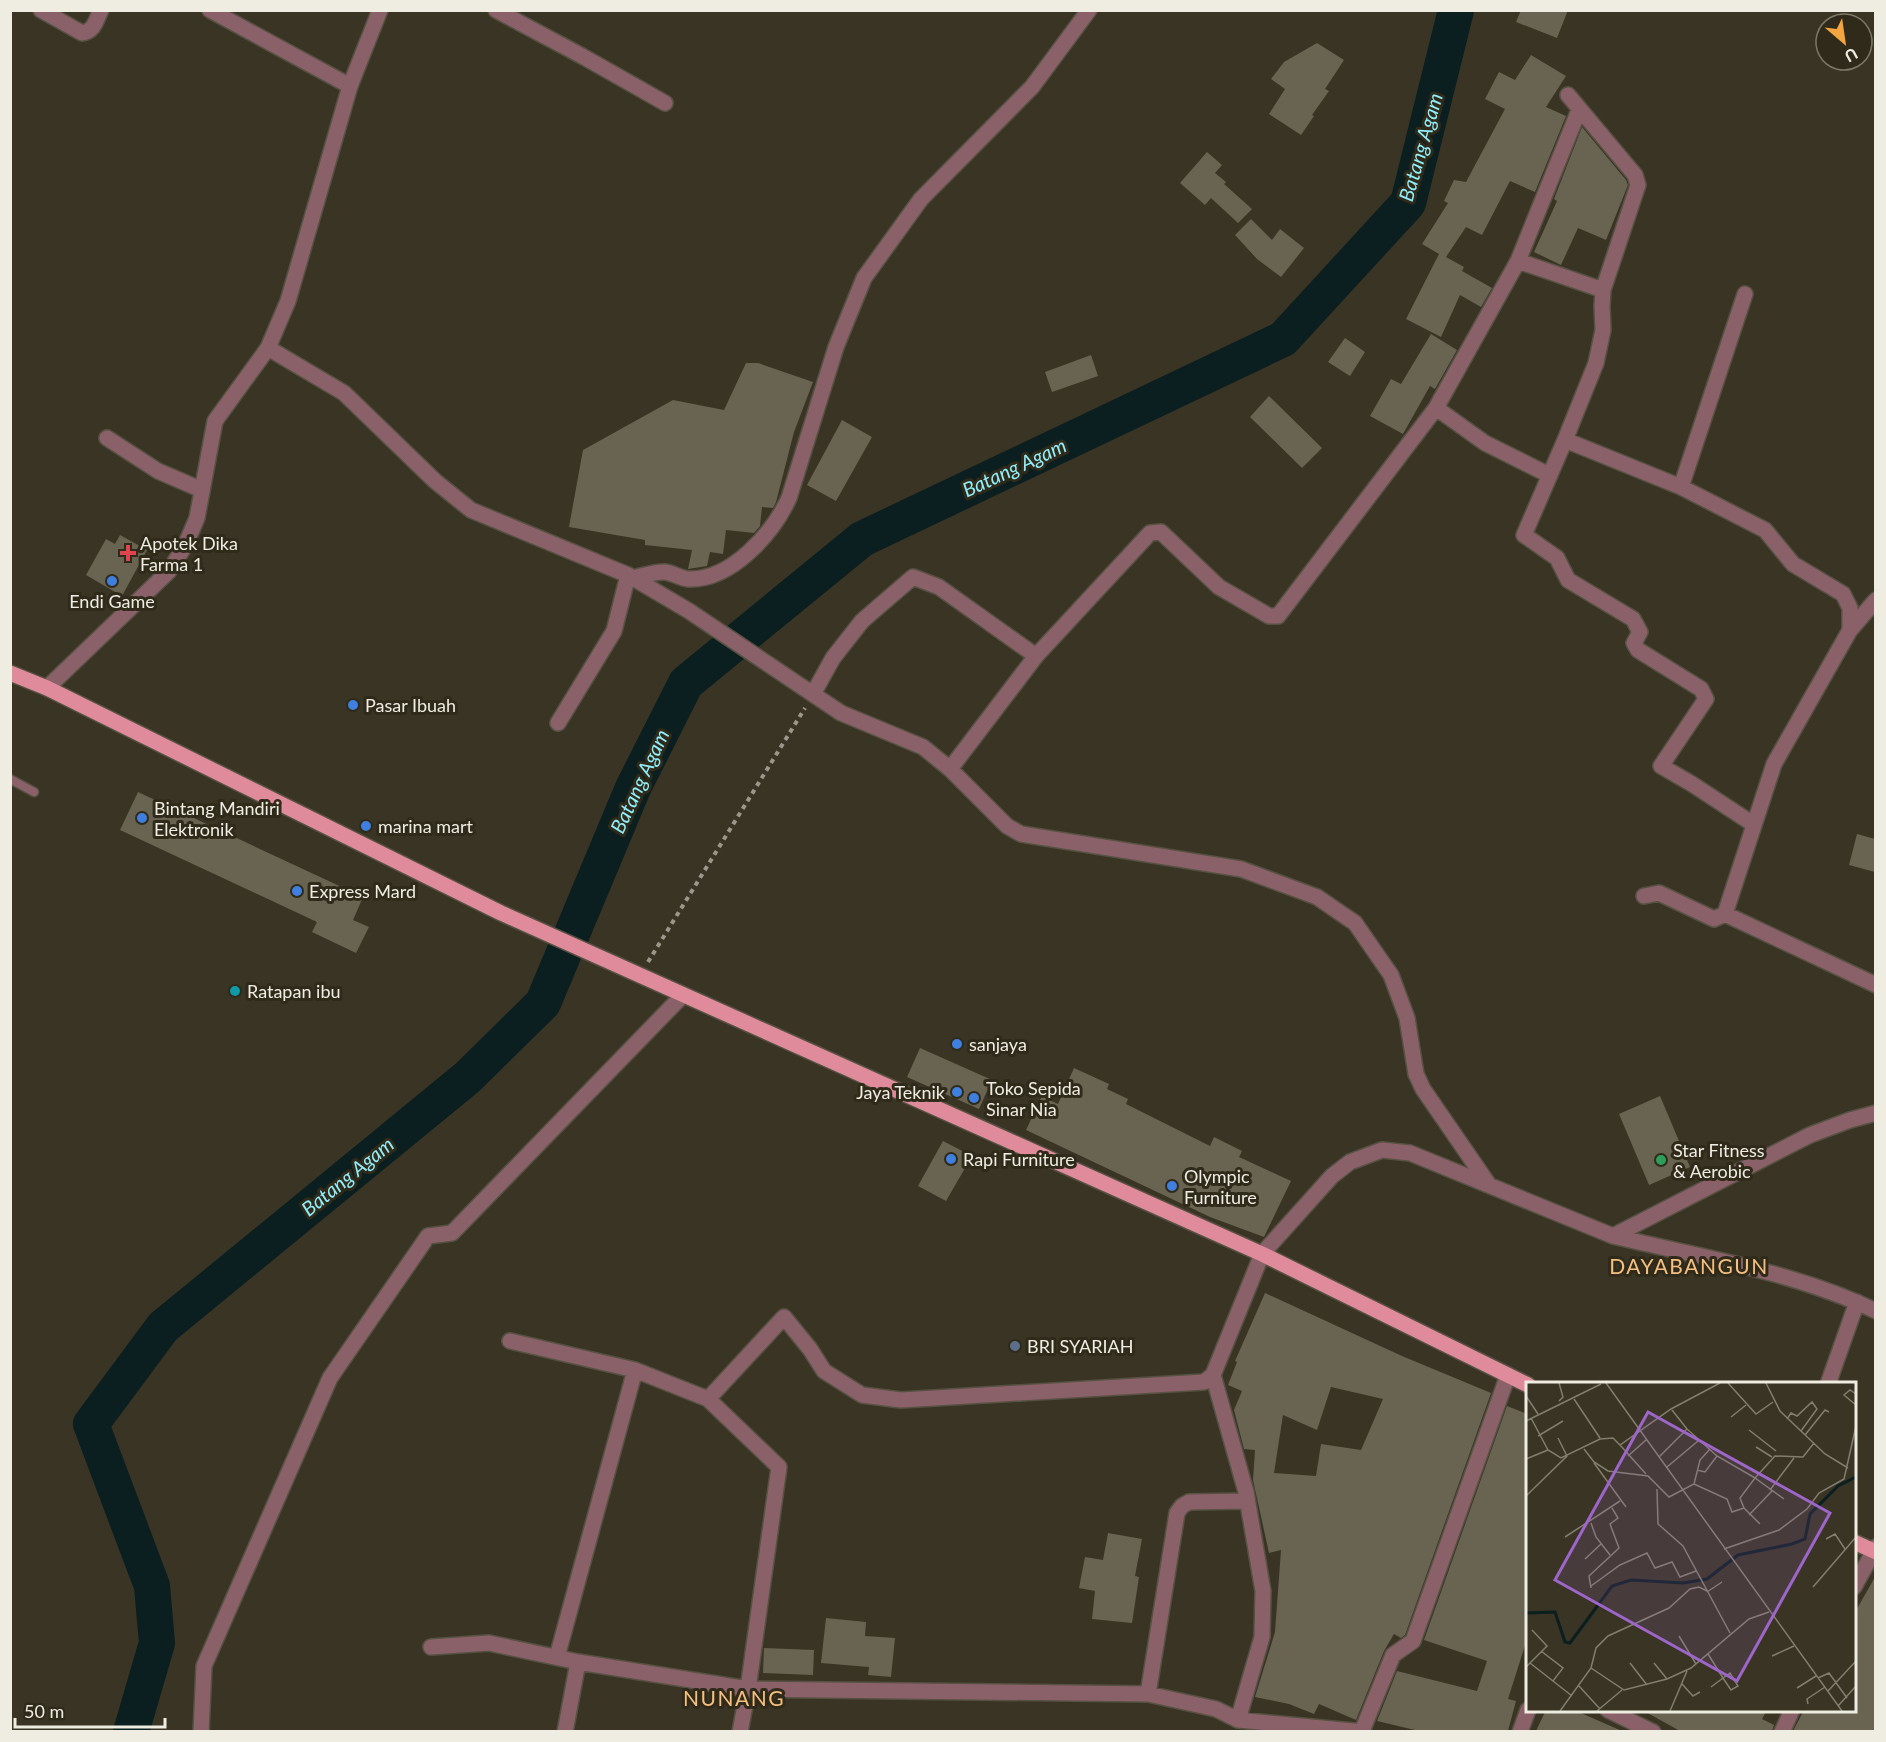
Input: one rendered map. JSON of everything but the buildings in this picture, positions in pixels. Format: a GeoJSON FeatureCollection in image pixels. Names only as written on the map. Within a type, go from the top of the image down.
{"type":"FeatureCollection","features":[{"type":"Feature","properties":{"kind":"main road"},"geometry":{"type":"LineString","coordinates":[[10,673],[47,688],[501,913],[1262,1254],[1526,1384]]}},
{"type":"Feature","properties":{"kind":"main road"},"geometry":{"type":"LineString","coordinates":[[1856,1543],[1875,1550]]}},
{"type":"Feature","properties":{"kind":"street"},"geometry":{"type":"LineString","coordinates":[[41,10],[82,33],[92,29],[101,10]]}},
{"type":"Feature","properties":{"kind":"street"},"geometry":{"type":"LineString","coordinates":[[210,10],[350,86]]}},
{"type":"Feature","properties":{"kind":"street"},"geometry":{"type":"LineString","coordinates":[[47,688],[169,572],[185,546],[197,518],[215,421],[268,348],[288,301],[350,86],[380,10]]}},
{"type":"Feature","properties":{"kind":"street"},"geometry":{"type":"LineString","coordinates":[[496,10],[665,103]]}},
{"type":"Feature","properties":{"kind":"street"},"geometry":{"type":"LineString","coordinates":[[631,577],[664,572],[688,579],[716,574],[741,559],[780,517],[789,498],[836,347],[864,278],[921,199],[1032,87],[1089,10]]}},
{"type":"Feature","properties":{"kind":"street"},"geometry":{"type":"LineString","coordinates":[[1568,94],[1635,175],[1638,185],[1603,290],[1603,330],[1596,363],[1524,535],[1557,558],[1568,580],[1632,619],[1640,632],[1635,642],[1638,650],[1701,689],[1706,699],[1660,766],[1753,824]]}},
{"type":"Feature","properties":{"kind":"street"},"geometry":{"type":"LineString","coordinates":[[950,769],[1036,656],[1150,533],[1161,532],[1219,587],[1269,616],[1278,616],[1436,408],[1518,261],[1579,110]]}},
{"type":"Feature","properties":{"kind":"street"},"geometry":{"type":"LineString","coordinates":[[1518,261],[1603,290]]}},
{"type":"Feature","properties":{"kind":"street"},"geometry":{"type":"LineString","coordinates":[[1681,487],[1745,294]]}},
{"type":"Feature","properties":{"kind":"street"},"geometry":{"type":"LineString","coordinates":[[268,348],[344,393],[435,481],[471,510],[631,577],[689,611],[842,713],[923,747],[950,769],[1007,826],[1021,834],[1241,869],[1317,897],[1355,923],[1391,975],[1407,1018],[1416,1074],[1423,1089],[1489,1185]]}},
{"type":"Feature","properties":{"kind":"street"},"geometry":{"type":"LineString","coordinates":[[1436,408],[1485,443],[1549,475]]}},
{"type":"Feature","properties":{"kind":"street"},"geometry":{"type":"LineString","coordinates":[[107,438],[158,471],[202,490]]}},
{"type":"Feature","properties":{"kind":"street"},"geometry":{"type":"LineString","coordinates":[[1565,440],[1681,487],[1765,530],[1793,564],[1844,594],[1850,608],[1850,630]]}},
{"type":"Feature","properties":{"kind":"street"},"geometry":{"type":"LineString","coordinates":[[558,723],[614,631],[631,577]]}},
{"type":"Feature","properties":{"kind":"street"},"geometry":{"type":"LineString","coordinates":[[813,694],[833,658],[862,621],[913,577],[939,587],[1036,656]]}},
{"type":"Feature","properties":{"kind":"street"},"geometry":{"type":"LineString","coordinates":[[1725,915],[1774,764],[1850,630],[1875,600]]}},
{"type":"Feature","properties":{"kind":"street"},"geometry":{"type":"LineString","coordinates":[[1644,896],[1659,893],[1714,919],[1725,915],[1875,985]]}},
{"type":"Feature","properties":{"kind":"street"},"geometry":{"type":"LineString","coordinates":[[201,1731],[204,1666],[330,1378],[428,1236],[452,1233],[683,995]]}},
{"type":"Feature","properties":{"kind":"street"},"geometry":{"type":"LineString","coordinates":[[1613,1236],[1810,1135],[1875,1113]]}},
{"type":"Feature","properties":{"kind":"street"},"geometry":{"type":"LineString","coordinates":[[708,1399],[784,1317],[810,1349],[824,1371],[861,1395],[884,1399],[912,1400],[1204,1382],[1213,1375],[1262,1254],[1332,1176],[1350,1162],[1382,1150],[1410,1153],[1613,1236],[1793,1280],[1839,1294],[1875,1311]]}},
{"type":"Feature","properties":{"kind":"street"},"geometry":{"type":"LineString","coordinates":[[1828,1382],[1857,1302]]}},
{"type":"Feature","properties":{"kind":"street"},"geometry":{"type":"LineString","coordinates":[[510,1341],[635,1370],[708,1399],[779,1467],[740,1731]]}},
{"type":"Feature","properties":{"kind":"street"},"geometry":{"type":"LineString","coordinates":[[556,1657],[635,1370]]}},
{"type":"Feature","properties":{"kind":"street"},"geometry":{"type":"LineString","coordinates":[[1213,1375],[1247,1501],[1263,1591],[1262,1637],[1238,1719]]}},
{"type":"Feature","properties":{"kind":"street"},"geometry":{"type":"LineString","coordinates":[[431,1647],[489,1643],[578,1662],[748,1689],[1148,1694],[1216,1709],[1238,1719],[1363,1731],[1393,1655],[1413,1641],[1508,1375]]}},
{"type":"Feature","properties":{"kind":"street"},"geometry":{"type":"LineString","coordinates":[[1148,1694],[1177,1513],[1189,1502],[1247,1501]]}},
{"type":"Feature","properties":{"kind":"street"},"geometry":{"type":"LineString","coordinates":[[1856,1583],[1875,1550]]}},
{"type":"Feature","properties":{"kind":"street"},"geometry":{"type":"LineString","coordinates":[[565,1731],[578,1662]]}},
{"type":"Feature","properties":{"kind":"street"},"geometry":{"type":"LineString","coordinates":[[1520,1731],[1526,1712]]}},
{"type":"Feature","properties":{"kind":"street"},"geometry":{"type":"LineString","coordinates":[[1612,1712],[1653,1731]]}},
{"type":"Feature","properties":{"kind":"street"},"geometry":{"type":"LineString","coordinates":[[1782,1731],[1791,1712]]}},
{"type":"Feature","properties":{"kind":"lane"},"geometry":{"type":"LineString","coordinates":[[10,779],[34,792]]}},
{"type":"Feature","properties":{"kind":"path"},"geometry":{"type":"LineString","coordinates":[[639,975],[813,694]]}},
{"type":"Feature","properties":{"kind":"waterway","name":"Batang Agam"},"geometry":{"type":"LineString","coordinates":[[131,1732],[157,1643],[152,1586],[91,1424],[163,1327],[468,1077],[543,1003],[633,788],[686,683],[862,539],[1283,339],[1408,203],[1456,10]]}},
{"type":"Feature","properties":{"kind":"place","name":"Apotek Dika Farma 1"},"geometry":{"type":"Point","coordinates":[128,553]}},
{"type":"Feature","properties":{"kind":"place","name":"Endi Game"},"geometry":{"type":"Point","coordinates":[112,581]}},
{"type":"Feature","properties":{"kind":"place","name":"Pasar Ibuah"},"geometry":{"type":"Point","coordinates":[353,705]}},
{"type":"Feature","properties":{"kind":"place","name":"Bintang Mandiri Elektronik"},"geometry":{"type":"Point","coordinates":[142,818]}},
{"type":"Feature","properties":{"kind":"place","name":"marina mart"},"geometry":{"type":"Point","coordinates":[366,826]}},
{"type":"Feature","properties":{"kind":"place","name":"Express Mard"},"geometry":{"type":"Point","coordinates":[297,891]}},
{"type":"Feature","properties":{"kind":"place","name":"Ratapan ibu"},"geometry":{"type":"Point","coordinates":[235,991]}},
{"type":"Feature","properties":{"kind":"place","name":"sanjaya"},"geometry":{"type":"Point","coordinates":[957,1044]}},
{"type":"Feature","properties":{"kind":"place","name":"Jaya Teknik"},"geometry":{"type":"Point","coordinates":[957,1092]}},
{"type":"Feature","properties":{"kind":"place","name":"Toko Sepida Sinar Nia"},"geometry":{"type":"Point","coordinates":[974,1098]}},
{"type":"Feature","properties":{"kind":"place","name":"Rapi Furniture"},"geometry":{"type":"Point","coordinates":[951,1159]}},
{"type":"Feature","properties":{"kind":"place","name":"Star Fitness & Aerobic"},"geometry":{"type":"Point","coordinates":[1661,1160]}},
{"type":"Feature","properties":{"kind":"place","name":"Olympic Furniture"},"geometry":{"type":"Point","coordinates":[1172,1186]}},
{"type":"Feature","properties":{"kind":"place","name":"BRI SYARIAH"},"geometry":{"type":"Point","coordinates":[1015,1346]}},
{"type":"Feature","properties":{"kind":"district","name":"DAYABANGUN"},"geometry":{"type":"Point","coordinates":[1689,1265]}},
{"type":"Feature","properties":{"kind":"district","name":"NUNANG"},"geometry":{"type":"Point","coordinates":[734,1697]}}]}
